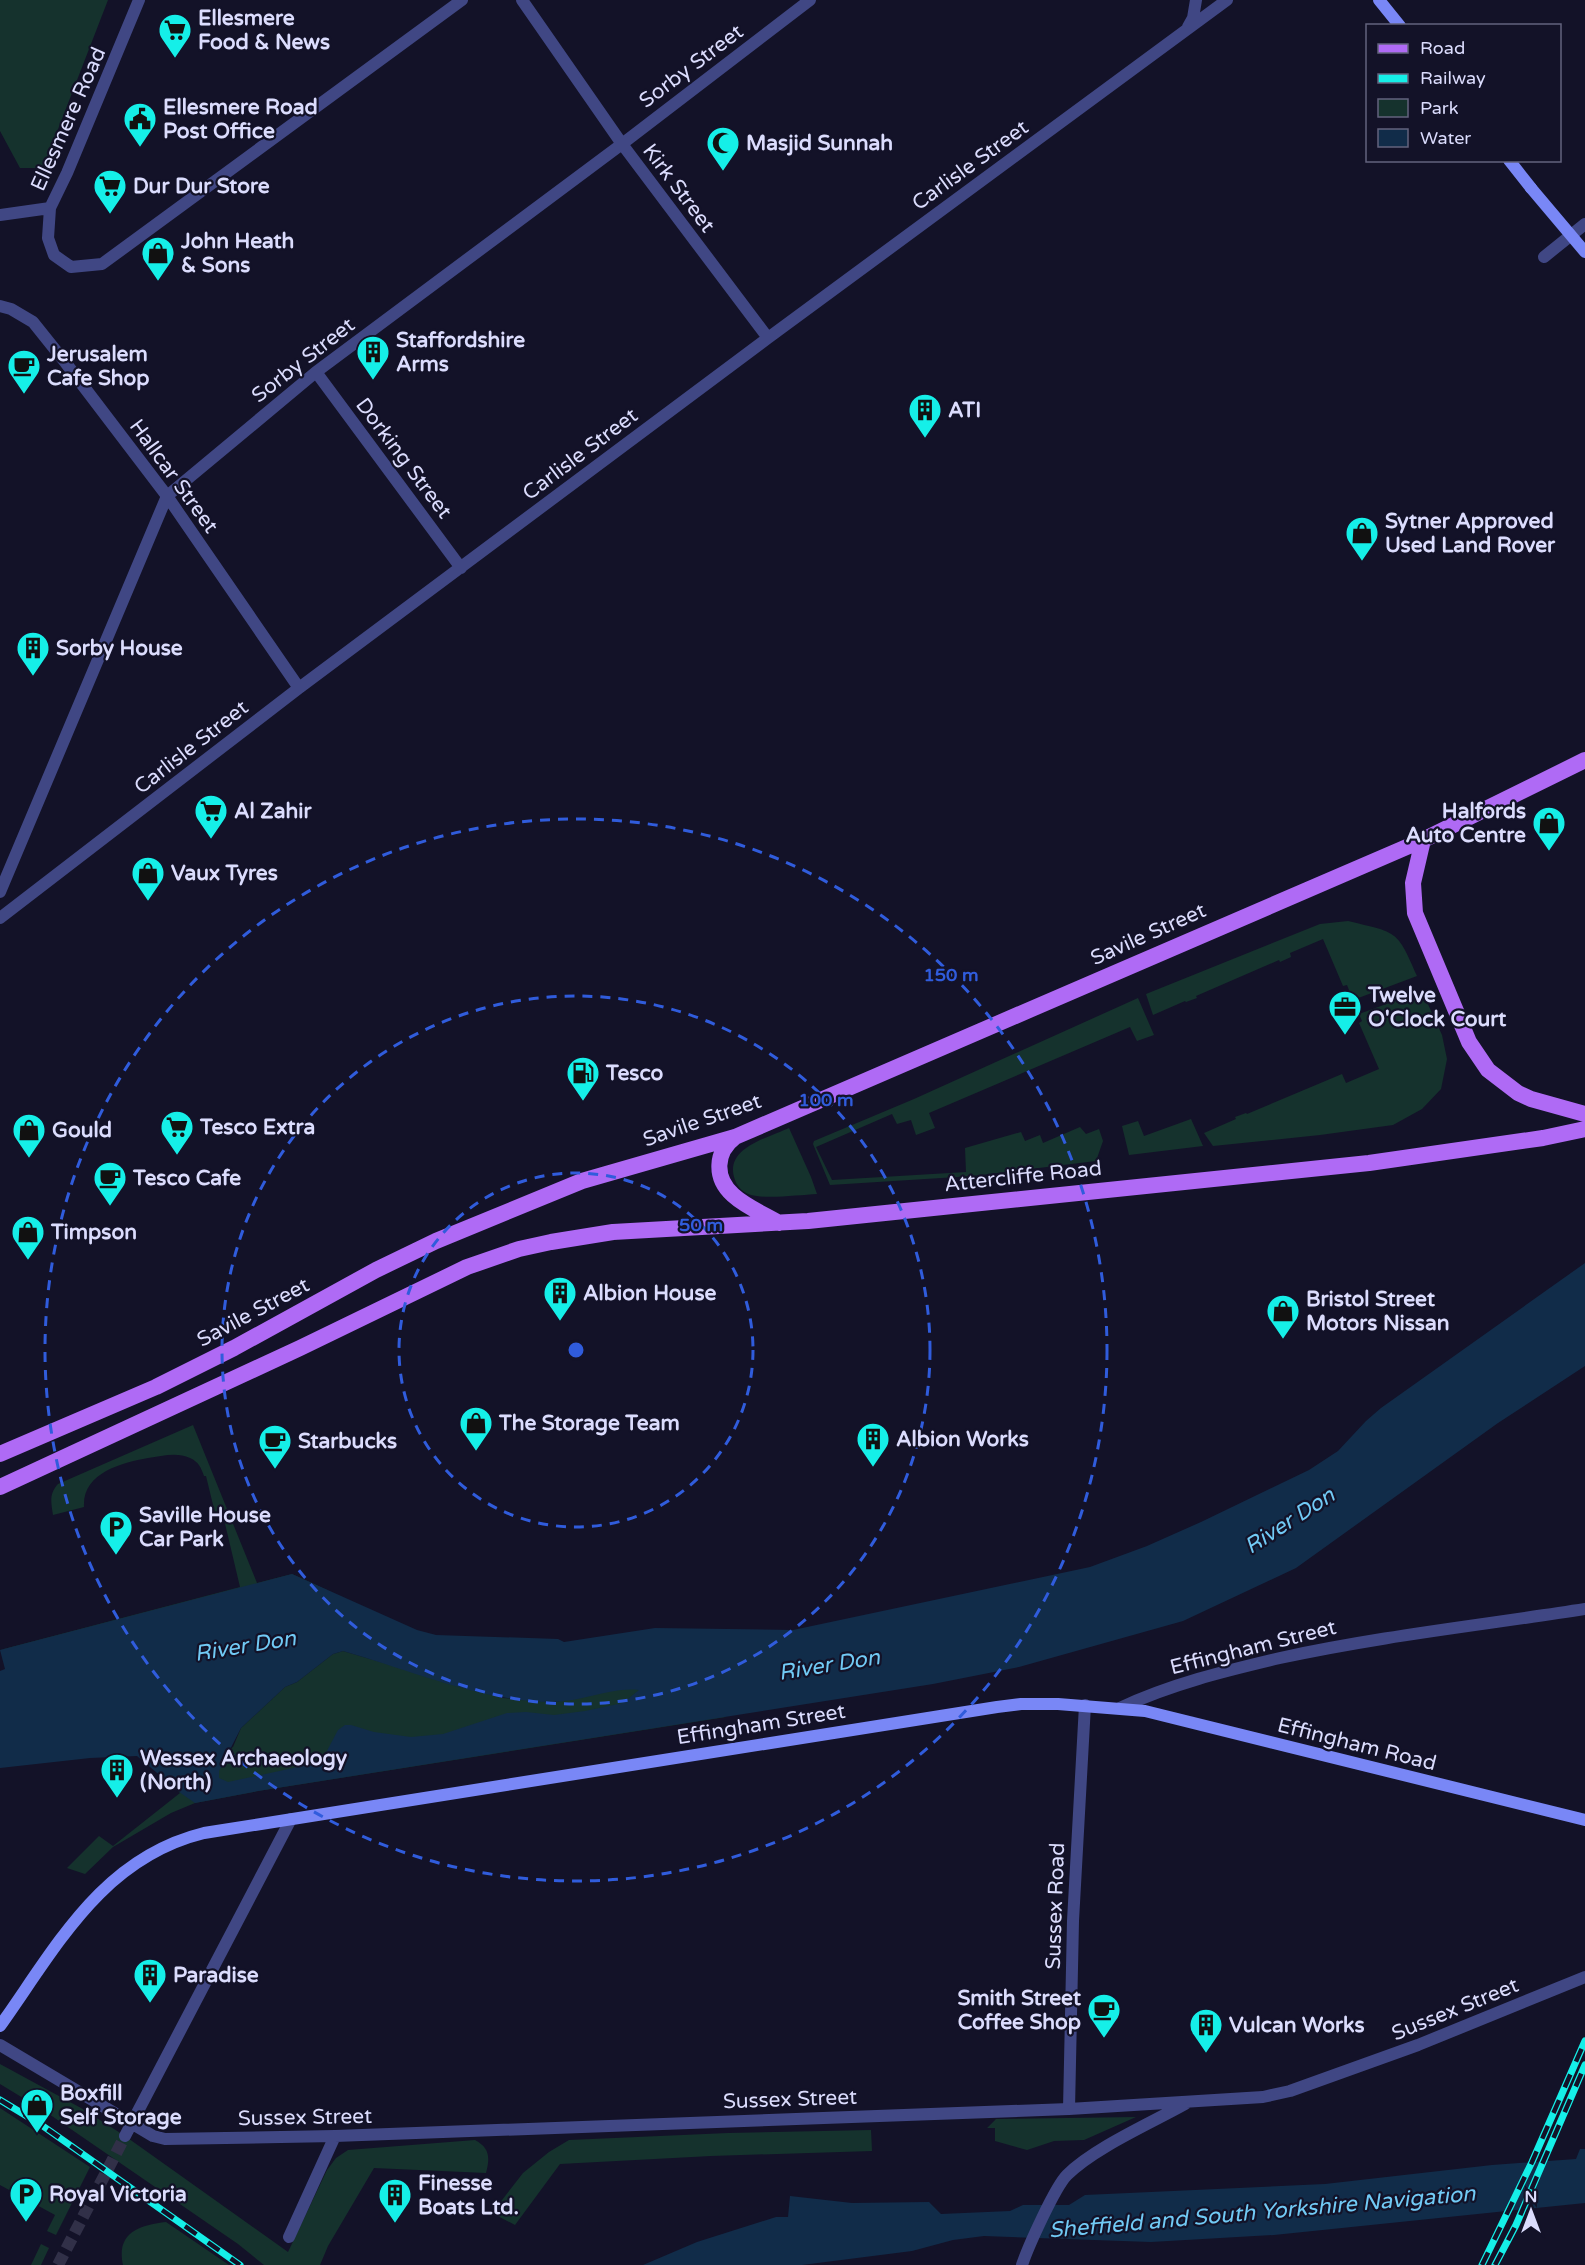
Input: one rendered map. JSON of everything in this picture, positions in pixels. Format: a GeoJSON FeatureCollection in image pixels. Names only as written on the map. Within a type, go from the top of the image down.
{"type":"FeatureCollection","features":[{"type":"Feature","properties":{"kind":"main road"},"geometry":{"type":"LineString","coordinates":[[1379,0],[1398,24]]}},
{"type":"Feature","properties":{"kind":"main road"},"geometry":{"type":"LineString","coordinates":[[1511,162],[1585,252]]}},
{"type":"Feature","properties":{"kind":"main road","name":"Savile Street"},"geometry":{"type":"LineString","coordinates":[[0,1454],[156,1387],[436,1240],[582,1181],[735,1137],[1423,840],[1585,760]]}},
{"type":"Feature","properties":{"kind":"main road"},"geometry":{"type":"LineString","coordinates":[[1423,840],[1413,883],[1415,913],[1469,1042],[1488,1070],[1518,1093],[1585,1114]]}},
{"type":"Feature","properties":{"kind":"main road","name":"Attercliffe Road"},"geometry":{"type":"LineString","coordinates":[[0,1487],[300,1348],[467,1267],[519,1249],[595,1234],[779,1223],[1387,1161],[1543,1138],[1585,1129]]}},
{"type":"Feature","properties":{"kind":"main road"},"geometry":{"type":"LineString","coordinates":[[735,1137],[724,1147],[719,1160],[726,1187],[740,1200],[779,1223]]}},
{"type":"Feature","properties":{"kind":"main road","name":"Effingham Street"},"geometry":{"type":"LineString","coordinates":[[0,2026],[82,1910],[107,1884],[147,1854],[183,1838],[997,1707],[1021,1704],[1120,1708]]}},
{"type":"Feature","properties":{"kind":"main road","name":"Effingham Road"},"geometry":{"type":"LineString","coordinates":[[1120,1708],[1172,1717],[1585,1820]]}},
{"type":"Feature","properties":{"kind":"street","name":"Ellesmere Road"},"geometry":{"type":"LineString","coordinates":[[139,0],[116,59],[50,208],[48,238],[54,255],[71,267],[102,264],[462,0]]}},
{"type":"Feature","properties":{"kind":"street","name":"Kirk Street"},"geometry":{"type":"LineString","coordinates":[[522,0],[622,144],[768,338]]}},
{"type":"Feature","properties":{"kind":"street","name":"Sorby Street"},"geometry":{"type":"LineString","coordinates":[[0,892],[167,496],[316,372],[622,144],[810,0]]}},
{"type":"Feature","properties":{"kind":"street"},"geometry":{"type":"LineString","coordinates":[[1188,28],[1193,18],[1196,0]]}},
{"type":"Feature","properties":{"kind":"street","name":"Carlisle Street"},"geometry":{"type":"LineString","coordinates":[[2,917],[299,688],[768,338],[1227,0]]}},
{"type":"Feature","properties":{"kind":"street"},"geometry":{"type":"LineString","coordinates":[[0,215],[50,208]]}},
{"type":"Feature","properties":{"kind":"street"},"geometry":{"type":"LineString","coordinates":[[1544,256],[1585,224]]}},
{"type":"Feature","properties":{"kind":"street","name":"Hallcar Street"},"geometry":{"type":"LineString","coordinates":[[0,306],[11,309],[33,322],[65,362],[167,496],[299,688]]}},
{"type":"Feature","properties":{"kind":"street","name":"Dorking Street"},"geometry":{"type":"LineString","coordinates":[[316,372],[461,568]]}},
{"type":"Feature","properties":{"kind":"street"},"geometry":{"type":"LineString","coordinates":[[0,902],[2,917]]}},
{"type":"Feature","properties":{"kind":"street","name":"Effingham Street"},"geometry":{"type":"LineString","coordinates":[[1120,1708],[1146,1696],[1197,1679],[1299,1654],[1385,1637],[1585,1609]]}},
{"type":"Feature","properties":{"kind":"street","name":"Sussex Road"},"geometry":{"type":"LineString","coordinates":[[1069,2109],[1073,1921],[1085,1705]]}},
{"type":"Feature","properties":{"kind":"street"},"geometry":{"type":"LineString","coordinates":[[125,2136],[291,1819]]}},
{"type":"Feature","properties":{"kind":"street","name":"Sussex Street"},"geometry":{"type":"LineString","coordinates":[[0,2045],[153,2136],[165,2139],[336,2136],[1069,2109],[1263,2097],[1290,2091],[1418,2045],[1585,1977]]}},
{"type":"Feature","properties":{"kind":"street"},"geometry":{"type":"LineString","coordinates":[[1023,2263],[1062,2182],[1081,2163],[1187,2103]]}},
{"type":"Feature","properties":{"kind":"street"},"geometry":{"type":"LineString","coordinates":[[289,2237],[336,2136]]}},
{"type":"Feature","properties":{"kind":"green space"},"geometry":{"type":"Polygon","coordinates":[[[0,0],[108,0],[43,168],[20,168],[0,131],[0,0]]]}},
{"type":"Feature","properties":{"kind":"green space"},"geometry":{"type":"Polygon","coordinates":[[[1348,921],[1377,928],[1393,935],[1405,949],[1417,976],[1353,1000],[1347,985],[1343,986],[1323,939],[1290,953],[1291,957],[1280,962],[1279,960],[1196,996],[1197,998],[1153,1015],[1146,994],[1320,924],[1348,921]]]}},
{"type":"Feature","properties":{"kind":"green space"},"geometry":{"type":"Polygon","coordinates":[[[1422,991],[1442,1035],[1447,1059],[1441,1089],[1422,1109],[1393,1125],[1213,1146],[1204,1133],[1236,1119],[1235,1117],[1342,1074],[1346,1083],[1379,1069],[1359,1023],[1362,1021],[1359,1014],[1422,991]]]}},
{"type":"Feature","properties":{"kind":"green space"},"geometry":{"type":"Polygon","coordinates":[[[1138,998],[1154,1035],[1137,1041],[1130,1027],[929,1113],[935,1128],[916,1135],[911,1120],[897,1124],[892,1114],[816,1147],[832,1180],[966,1172],[965,1148],[1021,1132],[1025,1141],[1040,1135],[1043,1143],[1080,1127],[1086,1134],[1099,1129],[1103,1141],[1096,1161],[973,1176],[830,1185],[813,1144],[814,1141],[914,1099],[1138,998]]]}},
{"type":"Feature","properties":{"kind":"green space"},"geometry":{"type":"Polygon","coordinates":[[[1191,1119],[1203,1146],[1129,1155],[1122,1126],[1138,1121],[1144,1136],[1191,1119]]]}},
{"type":"Feature","properties":{"kind":"green space"},"geometry":{"type":"Polygon","coordinates":[[[789,1128],[817,1194],[765,1197],[743,1191],[735,1180],[733,1169],[735,1160],[741,1152],[760,1140],[789,1128]]]}},
{"type":"Feature","properties":{"kind":"green space"},"geometry":{"type":"Polygon","coordinates":[[[193,1425],[257,1583],[292,1574],[327,1590],[0,1650],[240,1587],[222,1511],[215,1513],[206,1476],[198,1463],[190,1458],[180,1455],[164,1456],[137,1460],[115,1467],[96,1478],[89,1486],[85,1495],[84,1507],[53,1515],[52,1495],[58,1484],[193,1425]]]}},
{"type":"Feature","properties":{"kind":"green space"},"geometry":{"type":"Polygon","coordinates":[[[343,1651],[503,1698],[555,1702],[617,1689],[639,1689],[726,1717],[195,1803],[171,1813],[113,1847],[85,1874],[67,1868],[99,1836],[113,1846],[180,1793],[171,1784],[233,1747],[241,1728],[285,1687],[297,1682],[333,1654],[343,1651]]]}},
{"type":"Feature","properties":{"kind":"green space"},"geometry":{"type":"Polygon","coordinates":[[[0,2064],[81,2108],[125,2136],[288,2252],[327,2170],[336,2158],[348,2150],[475,2140],[484,2146],[488,2154],[486,2173],[374,2168],[328,2246],[320,2265],[264,2265],[238,2244],[46,2112],[0,2084],[0,2064]]]}},
{"type":"Feature","properties":{"kind":"green space"},"geometry":{"type":"Polygon","coordinates":[[[0,2108],[90,2167],[56,2235],[47,2231],[55,2215],[0,2185],[0,2108]]]}},
{"type":"Feature","properties":{"kind":"green space"},"geometry":{"type":"Polygon","coordinates":[[[1136,2117],[1084,2140],[1054,2141],[1027,2150],[995,2141],[995,2128],[987,2128],[996,2119],[1136,2117]]]}},
{"type":"Feature","properties":{"kind":"green space"},"geometry":{"type":"Polygon","coordinates":[[[871,2130],[872,2151],[560,2164],[515,2225],[492,2213],[523,2173],[549,2152],[569,2140],[871,2130]]]}},
{"type":"Feature","properties":{"kind":"green space"},"geometry":{"type":"Polygon","coordinates":[[[166,2222],[229,2265],[123,2265],[123,2245],[126,2238],[139,2228],[166,2222]]]}},
{"type":"Feature","properties":{"kind":"green space"},"geometry":{"type":"Polygon","coordinates":[[[41,2244],[49,2248],[41,2265],[31,2265],[41,2244]]]}},
{"type":"Feature","properties":{"kind":"water","name":"River Don"},"geometry":{"type":"Polygon","coordinates":[[[1585,1263],[1585,1366],[1498,1423],[1296,1568],[1183,1621],[1019,1667],[933,1684],[258,1791],[195,1803],[137,1756],[90,1758],[0,1768],[0,1671],[5,1669],[0,1650],[292,1574],[417,1630],[436,1635],[558,1639],[564,1642],[655,1628],[793,1630],[1090,1567],[1147,1546],[1309,1470],[1338,1451],[1381,1408],[1585,1263]],[[343,1651],[333,1654],[297,1682],[285,1687],[241,1728],[219,1771],[219,1778],[228,1782],[321,1762],[338,1730],[345,1725],[411,1737],[443,1734],[507,1713],[526,1712],[554,1715],[623,1703],[639,1690],[617,1691],[575,1700],[527,1701],[447,1684],[343,1651]]]}},
{"type":"Feature","properties":{"kind":"water","name":"Sheffield and South Yorkshire Navigation"},"geometry":{"type":"Polygon","coordinates":[[[1580,2149],[1585,2149],[1585,2203],[1274,2235],[1151,2242],[984,2236],[953,2240],[912,2251],[802,2265],[643,2265],[697,2242],[776,2217],[788,2217],[790,2196],[852,2203],[929,2202],[941,2214],[1010,2211],[1023,2205],[1069,2205],[1085,2195],[1325,2184],[1492,2165],[1576,2159],[1580,2149]]]}},
{"type":"Feature","properties":{"kind":"tunnel"},"geometry":{"type":"LineString","coordinates":[[58,2265],[125,2136]]}},
{"type":"Feature","properties":{"kind":"railway"},"geometry":{"type":"LineString","coordinates":[[1482,2265],[1532,2162],[1585,2041]]}},
{"type":"Feature","properties":{"kind":"railway"},"geometry":{"type":"LineString","coordinates":[[1495,2265],[1516,2225],[1585,2065]]}},
{"type":"Feature","properties":{"kind":"railway"},"geometry":{"type":"LineString","coordinates":[[0,2100],[40,2124],[240,2265]]}},
{"type":"Feature","properties":{"kind":"place","name":"Ellesmere Food & News"},"geometry":{"type":"Point","coordinates":[175,59]}},
{"type":"Feature","properties":{"kind":"place","name":"Ellesmere Road Post Office"},"geometry":{"type":"Point","coordinates":[140,148]}},
{"type":"Feature","properties":{"kind":"place","name":"Masjid Sunnah"},"geometry":{"type":"Point","coordinates":[723,172]}},
{"type":"Feature","properties":{"kind":"place","name":"Dur Dur Store"},"geometry":{"type":"Point","coordinates":[110,215]}},
{"type":"Feature","properties":{"kind":"place","name":"John Heath & Sons"},"geometry":{"type":"Point","coordinates":[158,282]}},
{"type":"Feature","properties":{"kind":"place","name":"Staffordshire Arms"},"geometry":{"type":"Point","coordinates":[373,381]}},
{"type":"Feature","properties":{"kind":"place","name":"Jerusalem Cafe Shop"},"geometry":{"type":"Point","coordinates":[24,395]}},
{"type":"Feature","properties":{"kind":"place","name":"ATI"},"geometry":{"type":"Point","coordinates":[925,439]}},
{"type":"Feature","properties":{"kind":"place","name":"Sytner Approved Used Land Rover"},"geometry":{"type":"Point","coordinates":[1362,562]}},
{"type":"Feature","properties":{"kind":"place","name":"Sorby House"},"geometry":{"type":"Point","coordinates":[33,677]}},
{"type":"Feature","properties":{"kind":"place","name":"Al Zahir"},"geometry":{"type":"Point","coordinates":[211,840]}},
{"type":"Feature","properties":{"kind":"place","name":"Halfords Auto Centre"},"geometry":{"type":"Point","coordinates":[1549,852]}},
{"type":"Feature","properties":{"kind":"place","name":"Vaux Tyres"},"geometry":{"type":"Point","coordinates":[148,902]}},
{"type":"Feature","properties":{"kind":"place","name":"Twelve O'Clock Court"},"geometry":{"type":"Point","coordinates":[1345,1036]}},
{"type":"Feature","properties":{"kind":"place","name":"Tesco"},"geometry":{"type":"Point","coordinates":[583,1102]}},
{"type":"Feature","properties":{"kind":"place","name":"Tesco Extra"},"geometry":{"type":"Point","coordinates":[177,1156]}},
{"type":"Feature","properties":{"kind":"place","name":"Gould"},"geometry":{"type":"Point","coordinates":[29,1159]}},
{"type":"Feature","properties":{"kind":"place","name":"Tesco Cafe"},"geometry":{"type":"Point","coordinates":[110,1207]}},
{"type":"Feature","properties":{"kind":"place","name":"Timpson"},"geometry":{"type":"Point","coordinates":[28,1261]}},
{"type":"Feature","properties":{"kind":"place","name":"Albion House"},"geometry":{"type":"Point","coordinates":[560,1322]}},
{"type":"Feature","properties":{"kind":"place","name":"Bristol Street Motors Nissan"},"geometry":{"type":"Point","coordinates":[1283,1340]}},
{"type":"Feature","properties":{"kind":"place","name":"The Storage Team"},"geometry":{"type":"Point","coordinates":[476,1452]}},
{"type":"Feature","properties":{"kind":"place","name":"Albion Works"},"geometry":{"type":"Point","coordinates":[873,1468]}},
{"type":"Feature","properties":{"kind":"place","name":"Starbucks"},"geometry":{"type":"Point","coordinates":[275,1470]}},
{"type":"Feature","properties":{"kind":"place","name":"Saville House Car Park"},"geometry":{"type":"Point","coordinates":[116,1556]}},
{"type":"Feature","properties":{"kind":"place","name":"Wessex Archaeology (North)"},"geometry":{"type":"Point","coordinates":[117,1799]}},
{"type":"Feature","properties":{"kind":"place","name":"Paradise"},"geometry":{"type":"Point","coordinates":[150,2004]}},
{"type":"Feature","properties":{"kind":"place","name":"Smith Street Coffee Shop"},"geometry":{"type":"Point","coordinates":[1104,2039]}},
{"type":"Feature","properties":{"kind":"place","name":"Vulcan Works"},"geometry":{"type":"Point","coordinates":[1206,2054]}},
{"type":"Feature","properties":{"kind":"place","name":"Boxfill Self Storage"},"geometry":{"type":"Point","coordinates":[37,2134]}},
{"type":"Feature","properties":{"kind":"place","name":"Royal Victoria"},"geometry":{"type":"Point","coordinates":[26,2223]}},
{"type":"Feature","properties":{"kind":"place","name":"Finesse Boats Ltd."},"geometry":{"type":"Point","coordinates":[395,2224]}}]}
